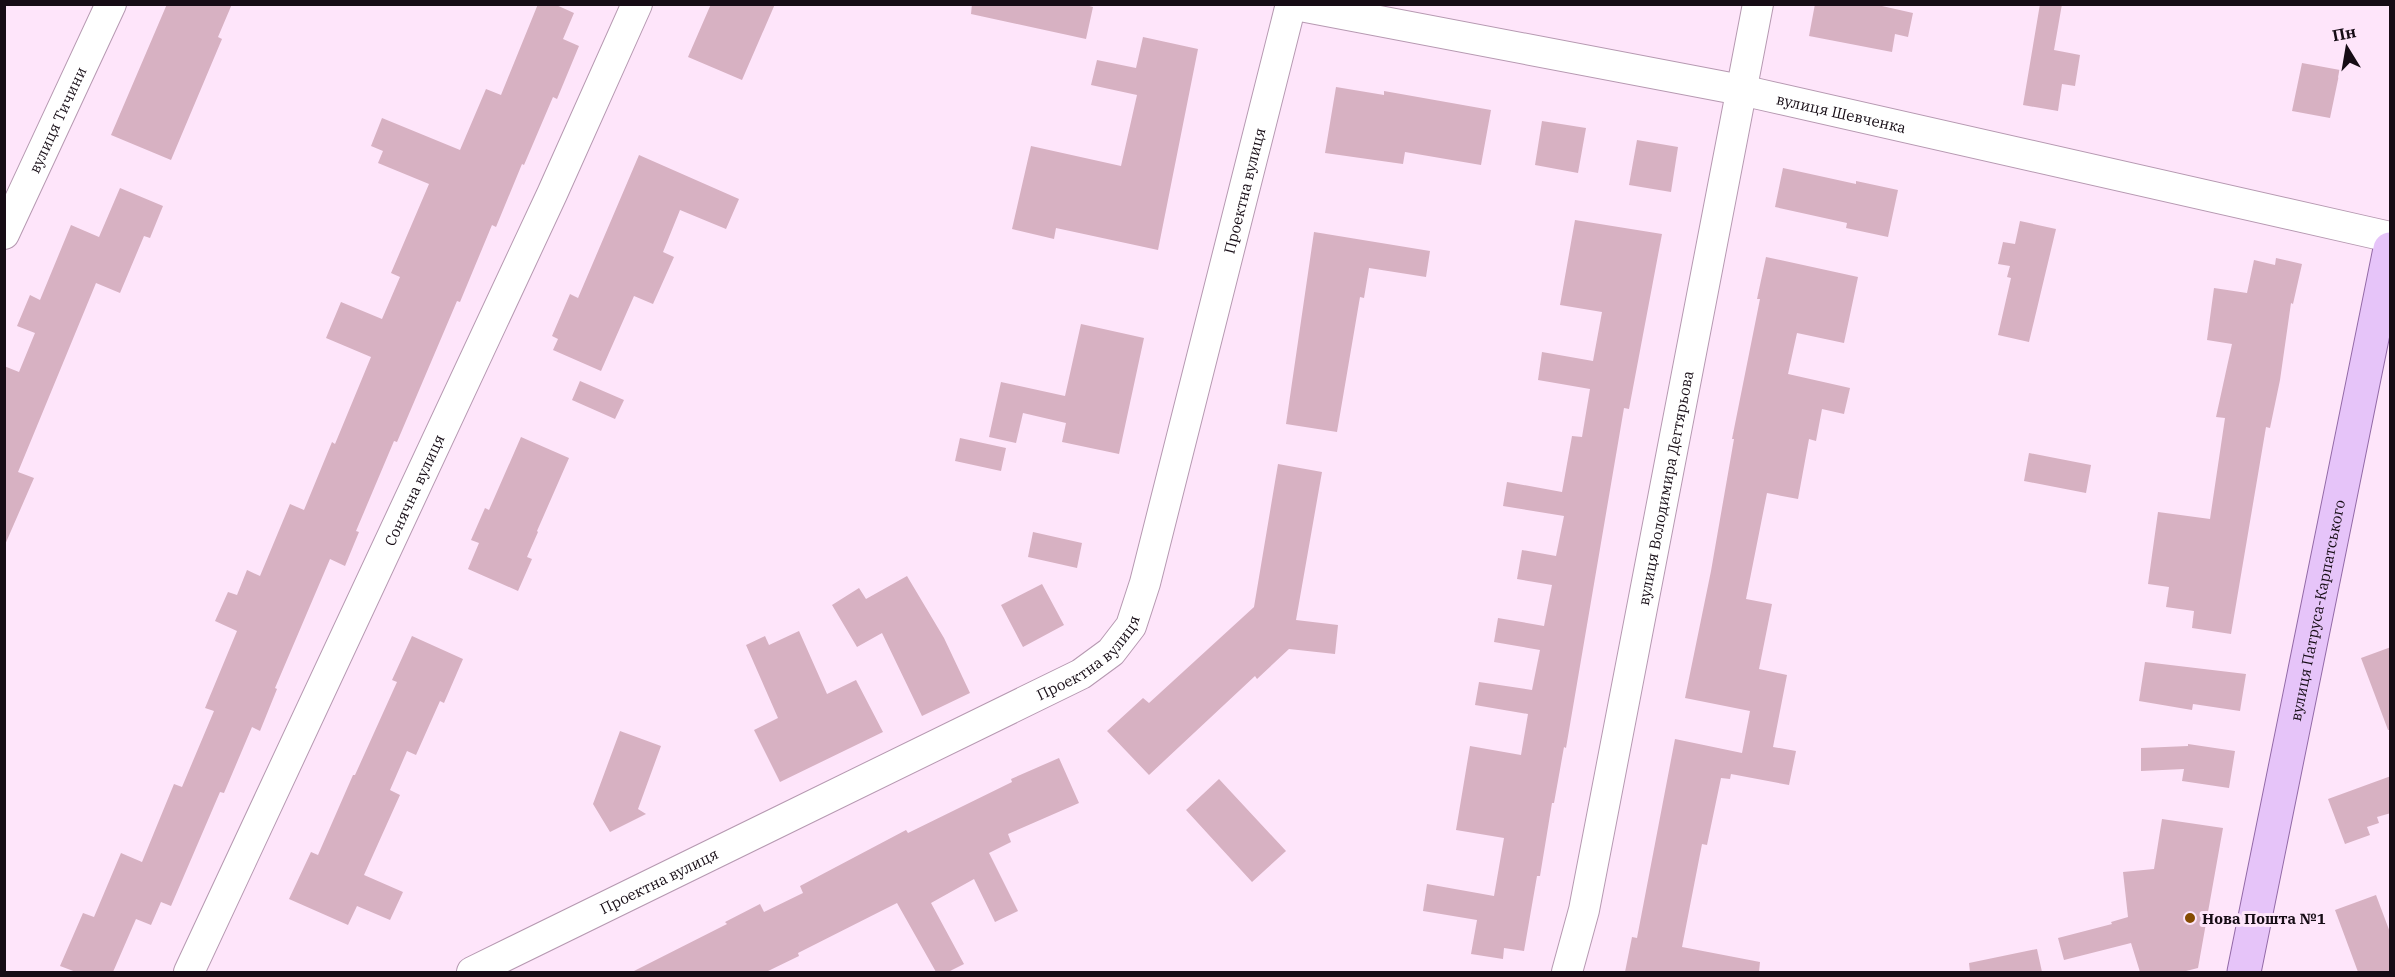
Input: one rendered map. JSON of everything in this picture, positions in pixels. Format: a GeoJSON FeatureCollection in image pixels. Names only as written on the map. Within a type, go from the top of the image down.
{"type":"FeatureCollection","features":[{"type":"Feature","properties":{"kind":"main road","name":"вулиця Патруса-Карпатського"},"geometry":{"type":"LineString","coordinates":[[2244,972],[2391,249]]}},
{"type":"Feature","properties":{"kind":"street","name":"вулиця Тичини"},"geometry":{"type":"LineString","coordinates":[[4,234],[111,4]]}},
{"type":"Feature","properties":{"kind":"street","name":"Сонячна вулиця"},"geometry":{"type":"LineString","coordinates":[[189,972],[547,205],[637,4]]}},
{"type":"Feature","properties":{"kind":"street","name":"вулиця Володимира Дегтярьова"},"geometry":{"type":"LineString","coordinates":[[1567,972],[1584,910],[1677,436],[1758,4]]}},
{"type":"Feature","properties":{"kind":"street","name":"вулиця Шевченка"},"geometry":{"type":"LineString","coordinates":[[1291,5],[1741,90],[2391,237]]}},
{"type":"Feature","properties":{"kind":"street","name":"Проектна вулиця"},"geometry":{"type":"LineString","coordinates":[[472,972],[1081,674],[1111,652],[1131,626],[1145,583],[1291,5]]}},
{"type":"Feature","properties":{"kind":"building"},"geometry":{"type":"Polygon","coordinates":[[[167,4],[232,4],[218,37],[222,39],[171,160],[111,135],[167,4]]]}},
{"type":"Feature","properties":{"kind":"building"},"geometry":{"type":"Polygon","coordinates":[[[538,4],[554,4],[574,13],[563,39],[579,46],[557,99],[553,97],[524,165],[522,164],[496,227],[492,225],[460,302],[457,301],[397,442],[394,441],[356,531],[359,532],[345,566],[330,559],[275,688],[277,689],[260,731],[252,727],[224,793],[220,792],[171,906],[161,902],[151,925],[136,919],[113,972],[76,972],[60,966],[83,913],[94,917],[121,853],[142,862],[174,784],[182,787],[214,711],[205,708],[237,631],[215,621],[228,592],[237,595],[247,570],[260,576],[290,504],[304,510],[332,442],[335,444],[371,357],[326,338],[341,302],[382,319],[400,277],[391,273],[429,184],[378,163],[383,151],[371,146],[382,118],[460,150],[486,89],[501,95],[538,4]]]}},
{"type":"Feature","properties":{"kind":"building"},"geometry":{"type":"Polygon","coordinates":[[[711,4],[775,4],[742,80],[688,57],[711,4]]]}},
{"type":"Feature","properties":{"kind":"building"},"geometry":{"type":"Polygon","coordinates":[[[972,4],[1082,4],[1093,7],[1086,39],[971,14],[972,4]]]}},
{"type":"Feature","properties":{"kind":"building"},"geometry":{"type":"Polygon","coordinates":[[[1815,4],[1873,4],[1913,13],[1908,37],[1895,34],[1892,52],[1809,36],[1815,4]]]}},
{"type":"Feature","properties":{"kind":"building"},"geometry":{"type":"Polygon","coordinates":[[[2040,4],[2062,4],[2054,50],[2080,55],[2075,86],[2062,84],[2058,111],[2023,105],[2040,4]]]}},
{"type":"Feature","properties":{"kind":"building"},"geometry":{"type":"Polygon","coordinates":[[[1143,37],[1198,49],[1158,250],[1056,228],[1054,239],[1012,229],[1031,146],[1121,166],[1137,95],[1091,85],[1097,60],[1136,68],[1143,37]]]}},
{"type":"Feature","properties":{"kind":"building"},"geometry":{"type":"Polygon","coordinates":[[[2302,63],[2340,70],[2330,118],[2292,111],[2302,63]]]}},
{"type":"Feature","properties":{"kind":"building"},"geometry":{"type":"Polygon","coordinates":[[[1336,87],[1384,95],[1384,91],[1491,110],[1481,165],[1405,152],[1403,164],[1325,153],[1336,87]]]}},
{"type":"Feature","properties":{"kind":"building"},"geometry":{"type":"Polygon","coordinates":[[[1542,121],[1586,128],[1578,173],[1535,165],[1542,121]]]}},
{"type":"Feature","properties":{"kind":"building"},"geometry":{"type":"Polygon","coordinates":[[[1637,140],[1678,147],[1671,192],[1629,185],[1637,140]]]}},
{"type":"Feature","properties":{"kind":"building"},"geometry":{"type":"Polygon","coordinates":[[[639,155],[739,199],[726,229],[680,210],[663,252],[674,257],[653,304],[634,296],[601,371],[553,350],[558,339],[552,336],[570,294],[578,298],[639,155]]]}},
{"type":"Feature","properties":{"kind":"building"},"geometry":{"type":"Polygon","coordinates":[[[1783,168],[1856,184],[1856,181],[1898,190],[1888,237],[1846,228],[1847,223],[1775,207],[1783,168]]]}},
{"type":"Feature","properties":{"kind":"building"},"geometry":{"type":"Polygon","coordinates":[[[120,188],[163,206],[150,238],[144,236],[120,293],[96,283],[18,472],[34,478],[4,547],[4,366],[19,372],[35,333],[17,326],[30,295],[40,300],[71,225],[99,237],[120,188]]]}},
{"type":"Feature","properties":{"kind":"building"},"geometry":{"type":"Polygon","coordinates":[[[1575,220],[1662,234],[1629,409],[1624,408],[1566,748],[1564,747],[1554,803],[1552,803],[1524,951],[1504,948],[1503,959],[1471,954],[1477,920],[1423,911],[1427,884],[1494,896],[1504,838],[1456,830],[1470,746],[1521,755],[1528,714],[1475,705],[1479,682],[1532,690],[1540,650],[1494,642],[1498,618],[1544,626],[1552,585],[1517,579],[1522,550],[1556,556],[1564,516],[1503,506],[1507,482],[1562,492],[1572,436],[1582,437],[1590,389],[1538,380],[1542,352],[1593,361],[1602,312],[1560,305],[1575,220]]]}},
{"type":"Feature","properties":{"kind":"building"},"geometry":{"type":"Polygon","coordinates":[[[2020,221],[2056,229],[2029,342],[1998,335],[2011,278],[2007,277],[2010,266],[1998,264],[2003,242],[2015,244],[2020,221]]]}},
{"type":"Feature","properties":{"kind":"building"},"geometry":{"type":"Polygon","coordinates":[[[1314,232],[1430,251],[1426,277],[1369,268],[1364,298],[1360,297],[1337,432],[1286,424],[1314,232]]]}},
{"type":"Feature","properties":{"kind":"building"},"geometry":{"type":"Polygon","coordinates":[[[1766,257],[1858,277],[1844,343],[1797,333],[1788,374],[1850,388],[1844,414],[1822,409],[1816,441],[1809,439],[1798,499],[1767,493],[1746,599],[1772,604],[1759,669],[1787,675],[1773,747],[1796,751],[1789,785],[1731,774],[1730,779],[1721,778],[1707,845],[1702,844],[1682,947],[1760,962],[1759,972],[1625,972],[1632,937],[1637,938],[1675,739],[1742,753],[1750,711],[1685,698],[1711,571],[1734,439],[1732,439],[1760,299],[1757,299],[1766,257]]]}},
{"type":"Feature","properties":{"kind":"building"},"geometry":{"type":"Polygon","coordinates":[[[2276,258],[2302,264],[2293,304],[2291,303],[2280,380],[2270,428],[2266,427],[2231,634],[2192,628],[2194,611],[2166,607],[2169,587],[2148,584],[2158,512],[2210,519],[2225,418],[2216,417],[2232,344],[2207,340],[2214,288],[2247,293],[2254,260],[2275,265],[2276,258]]]}},
{"type":"Feature","properties":{"kind":"building"},"geometry":{"type":"Polygon","coordinates":[[[1081,324],[1144,338],[1119,454],[1062,442],[1066,423],[1023,413],[1016,443],[989,437],[1001,382],[1065,396],[1081,324]]]}},
{"type":"Feature","properties":{"kind":"building"},"geometry":{"type":"Polygon","coordinates":[[[580,381],[624,400],[615,419],[572,400],[580,381]]]}},
{"type":"Feature","properties":{"kind":"building"},"geometry":{"type":"Polygon","coordinates":[[[521,437],[569,458],[527,557],[532,559],[518,591],[468,569],[479,543],[471,540],[485,508],[489,510],[521,437]]]}},
{"type":"Feature","properties":{"kind":"building"},"geometry":{"type":"Polygon","coordinates":[[[960,438],[1006,448],[1001,471],[955,461],[960,438]]]}},
{"type":"Feature","properties":{"kind":"building"},"geometry":{"type":"Polygon","coordinates":[[[2029,453],[2091,465],[2086,493],[2024,481],[2029,453]]]}},
{"type":"Feature","properties":{"kind":"building"},"geometry":{"type":"Polygon","coordinates":[[[1278,464],[1322,472],[1296,620],[1338,625],[1335,654],[1289,649],[1257,679],[1255,676],[1149,775],[1107,731],[1143,698],[1149,703],[1254,607],[1278,464]]]}},
{"type":"Feature","properties":{"kind":"building"},"geometry":{"type":"Polygon","coordinates":[[[1033,532],[1082,543],[1077,568],[1028,557],[1033,532]]]}},
{"type":"Feature","properties":{"kind":"building"},"geometry":{"type":"Polygon","coordinates":[[[907,576],[944,638],[970,693],[922,716],[882,633],[857,647],[832,605],[859,588],[866,599],[907,576]]]}},
{"type":"Feature","properties":{"kind":"building"},"geometry":{"type":"Polygon","coordinates":[[[1042,584],[1064,625],[1023,647],[1001,605],[1042,584]]]}},
{"type":"Feature","properties":{"kind":"building"},"geometry":{"type":"Polygon","coordinates":[[[799,631],[827,694],[856,680],[883,732],[780,782],[754,730],[778,718],[746,645],[765,636],[769,645],[799,631]]]}},
{"type":"Feature","properties":{"kind":"building"},"geometry":{"type":"Polygon","coordinates":[[[412,636],[463,659],[444,703],[440,701],[416,755],[407,751],[390,790],[400,795],[364,875],[403,892],[390,920],[357,906],[348,925],[289,899],[311,852],[318,855],[397,682],[392,680],[412,636]]]}},
{"type":"Feature","properties":{"kind":"building"},"geometry":{"type":"Polygon","coordinates":[[[2391,647],[2391,730],[2388,730],[2361,658],[2391,647]]]}},
{"type":"Feature","properties":{"kind":"building"},"geometry":{"type":"Polygon","coordinates":[[[2145,662],[2246,674],[2240,711],[2193,704],[2192,710],[2139,701],[2145,662]]]}},
{"type":"Feature","properties":{"kind":"building"},"geometry":{"type":"Polygon","coordinates":[[[620,731],[661,746],[638,809],[646,814],[610,832],[593,804],[620,731]]]}},
{"type":"Feature","properties":{"kind":"building"},"geometry":{"type":"Polygon","coordinates":[[[2188,744],[2235,751],[2229,788],[2182,781],[2184,769],[2141,771],[2141,748],[2188,746],[2188,744]]]}},
{"type":"Feature","properties":{"kind":"building"},"geometry":{"type":"Polygon","coordinates":[[[1059,758],[1079,803],[1008,834],[1011,842],[989,853],[1018,911],[995,922],[974,879],[931,903],[964,964],[948,972],[936,972],[897,903],[798,953],[799,956],[766,972],[632,972],[727,924],[725,922],[760,904],[764,912],[803,893],[800,886],[906,830],[908,833],[1012,782],[1011,779],[1059,758]]]}},
{"type":"Feature","properties":{"kind":"building"},"geometry":{"type":"Polygon","coordinates":[[[2391,776],[2391,813],[2377,817],[2379,823],[2367,827],[2370,835],[2345,844],[2328,799],[2391,776]]]}},
{"type":"Feature","properties":{"kind":"building"},"geometry":{"type":"Polygon","coordinates":[[[1219,779],[1286,851],[1252,882],[1186,810],[1219,779]]]}},
{"type":"Feature","properties":{"kind":"building"},"geometry":{"type":"Polygon","coordinates":[[[2162,819],[2223,828],[2198,968],[2182,972],[2140,972],[2131,943],[2064,960],[2058,938],[2112,924],[2111,922],[2128,917],[2123,872],[2154,869],[2162,819]]]}},
{"type":"Feature","properties":{"kind":"building"},"geometry":{"type":"Polygon","coordinates":[[[2376,895],[2391,935],[2391,972],[2358,972],[2335,910],[2376,895]]]}},
{"type":"Feature","properties":{"kind":"building"},"geometry":{"type":"Polygon","coordinates":[[[2037,949],[2042,972],[1970,972],[1969,963],[2037,949]]]}},
{"type":"Feature","properties":{"kind":"place","name":"Нова Пошта №1"},"geometry":{"type":"Point","coordinates":[2190,918]}}]}
